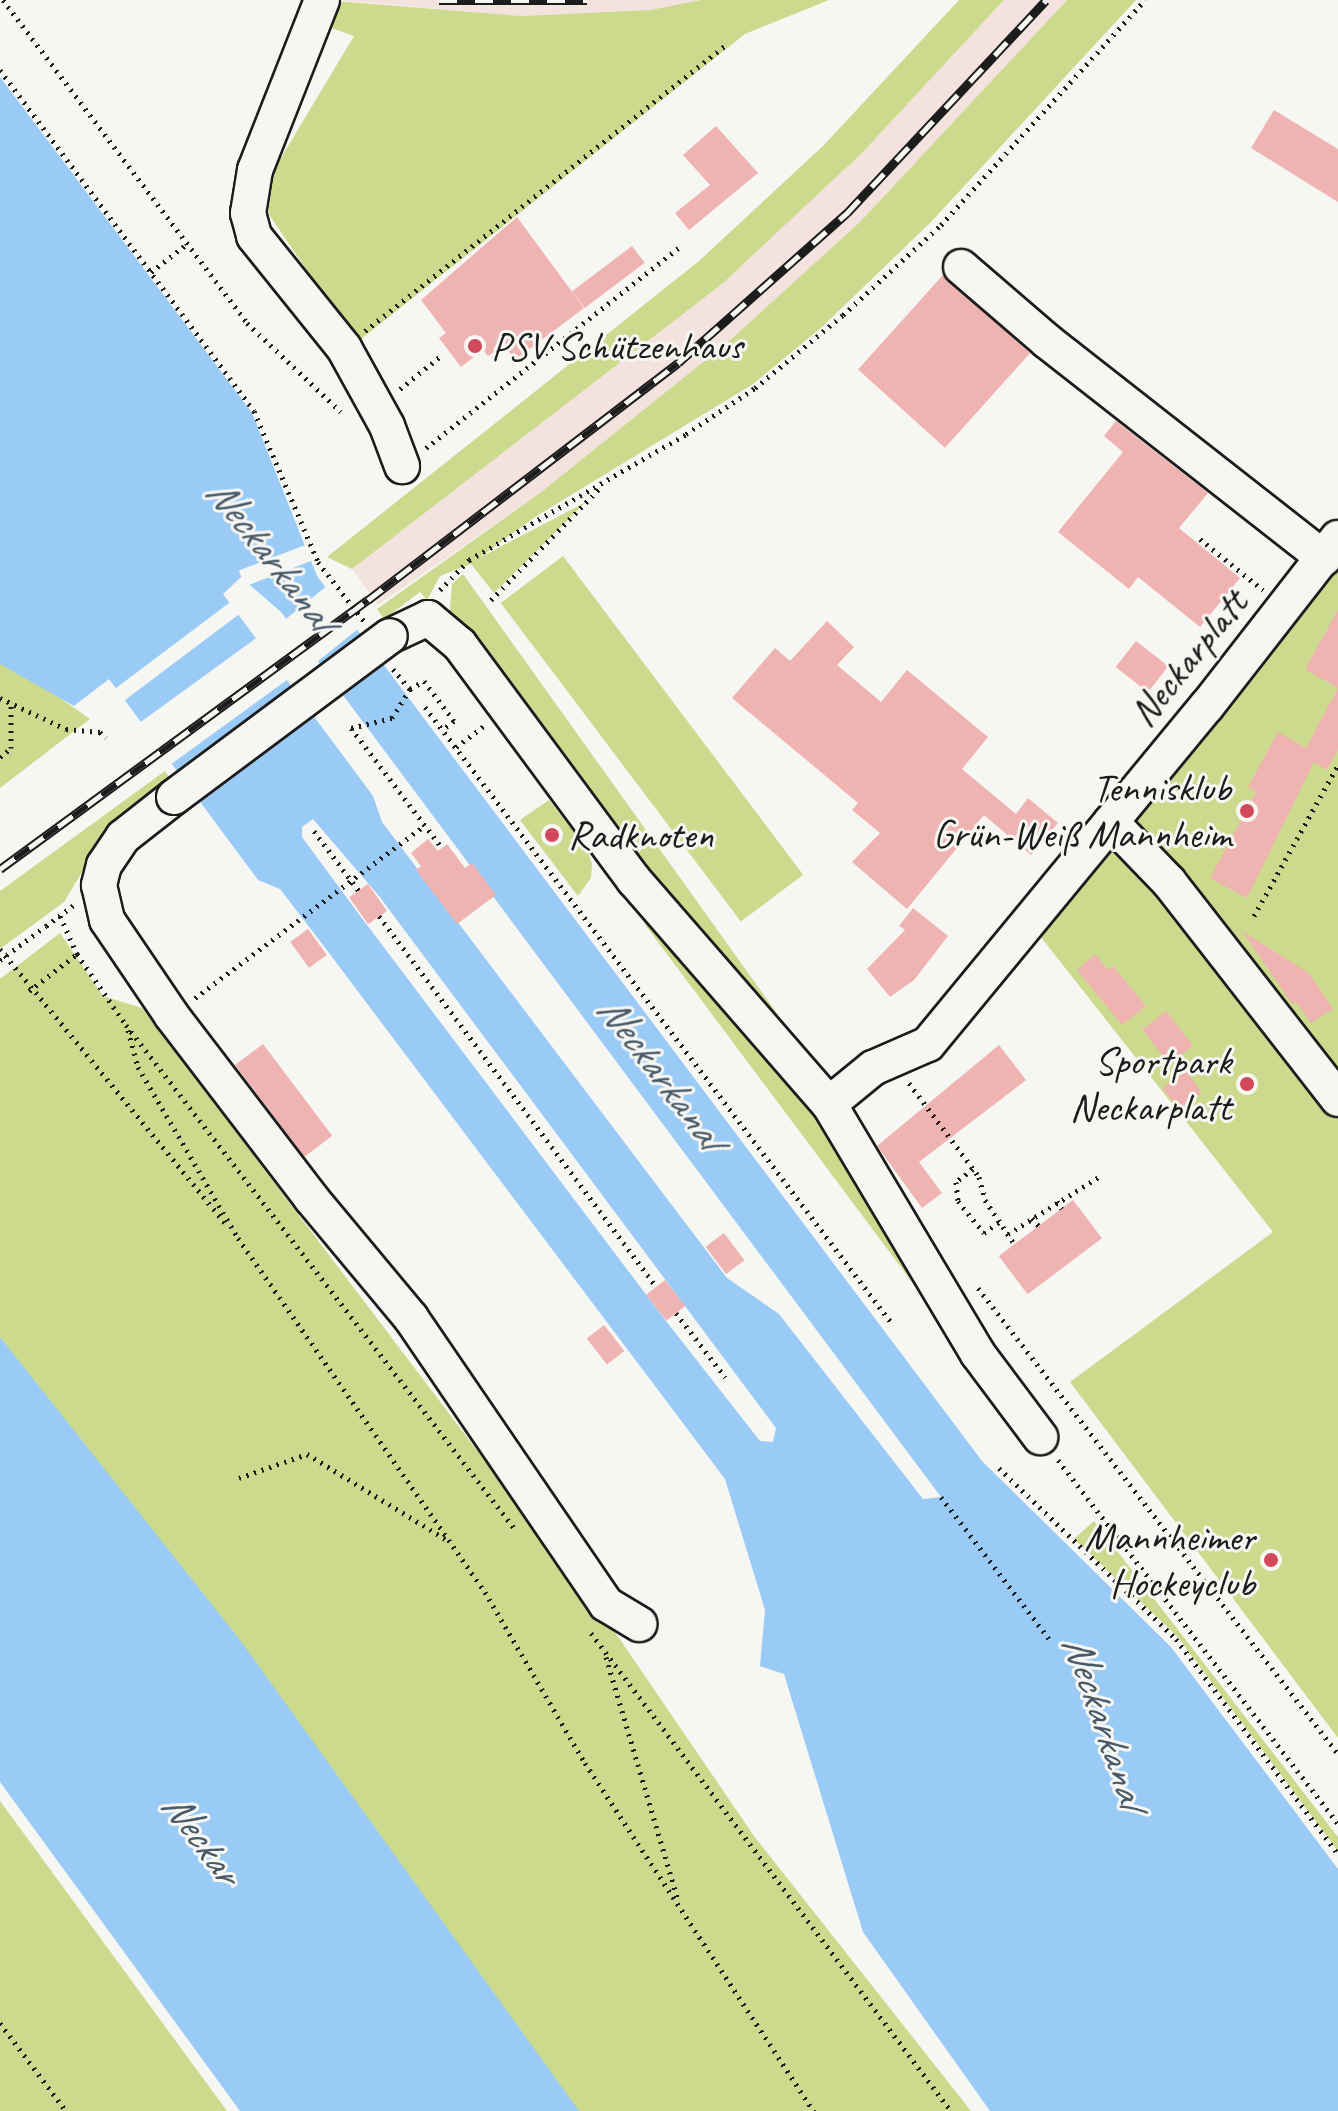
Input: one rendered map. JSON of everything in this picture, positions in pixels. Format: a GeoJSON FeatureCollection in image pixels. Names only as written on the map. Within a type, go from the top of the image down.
{"type":"FeatureCollection","features":[{"type":"Feature","properties":{"kind":"street"},"geometry":{"type":"LineString","coordinates":[[322,0],[255,170],[248,213],[254,236],[344,348],[363,414],[402,466]]}},
{"type":"Feature","properties":{"kind":"street"},"geometry":{"type":"LineString","coordinates":[[961,267],[1071,360],[1331,548]]}},
{"type":"Feature","properties":{"kind":"street","name":"Neckarplatt"},"geometry":{"type":"LineString","coordinates":[[829,1104],[882,1064],[928,1044],[1285,609],[1331,548]]}},
{"type":"Feature","properties":{"kind":"street"},"geometry":{"type":"LineString","coordinates":[[639,1624],[606,1604],[411,1318],[311,1198],[172,1016],[107,920],[99,885],[104,865],[123,837],[381,634],[428,618],[460,645],[634,880],[829,1104],[978,1354],[1040,1437]]}},
{"type":"Feature","properties":{"kind":"street"},"geometry":{"type":"LineString","coordinates":[[1111,822],[1169,882],[1338,1099]]}},
{"type":"Feature","properties":{"kind":"path"},"geometry":{"type":"LineString","coordinates":[[3,0],[247,323],[363,414],[442,355]]}},
{"type":"Feature","properties":{"kind":"path"},"geometry":{"type":"LineString","coordinates":[[458,571],[603,485],[755,388],[843,315],[941,225],[1145,0]]}},
{"type":"Feature","properties":{"kind":"path"},"geometry":{"type":"LineString","coordinates":[[360,335],[728,43]]}},
{"type":"Feature","properties":{"kind":"path"},"geometry":{"type":"LineString","coordinates":[[0,70],[254,411],[318,562],[381,634]]}},
{"type":"Feature","properties":{"kind":"path"},"geometry":{"type":"LineString","coordinates":[[151,272],[187,244]]}},
{"type":"Feature","properties":{"kind":"path"},"geometry":{"type":"LineString","coordinates":[[435,441],[678,248]]}},
{"type":"Feature","properties":{"kind":"path"},"geometry":{"type":"LineString","coordinates":[[491,600],[603,485]]}},
{"type":"Feature","properties":{"kind":"path"},"geometry":{"type":"LineString","coordinates":[[1200,539],[1285,609]]}},
{"type":"Feature","properties":{"kind":"path"},"geometry":{"type":"LineString","coordinates":[[401,679],[410,689]]}},
{"type":"Feature","properties":{"kind":"path"},"geometry":{"type":"LineString","coordinates":[[442,848],[351,728],[392,718],[410,689],[424,681],[454,721],[443,729]]}},
{"type":"Feature","properties":{"kind":"path"},"geometry":{"type":"LineString","coordinates":[[0,698],[66,729],[100,732],[106,738]]}},
{"type":"Feature","properties":{"kind":"path"},"geometry":{"type":"LineString","coordinates":[[0,757],[11,748],[11,704]]}},
{"type":"Feature","properties":{"kind":"path"},"geometry":{"type":"LineString","coordinates":[[425,707],[893,1325]]}},
{"type":"Feature","properties":{"kind":"path"},"geometry":{"type":"LineString","coordinates":[[1254,916],[1338,765]]}},
{"type":"Feature","properties":{"kind":"path"},"geometry":{"type":"LineString","coordinates":[[172,1016],[425,825]]}},
{"type":"Feature","properties":{"kind":"path"},"geometry":{"type":"LineString","coordinates":[[314,831],[359,891]]}},
{"type":"Feature","properties":{"kind":"path"},"geometry":{"type":"LineString","coordinates":[[60,916],[77,954],[126,1025],[519,1536]]}},
{"type":"Feature","properties":{"kind":"path"},"geometry":{"type":"LineString","coordinates":[[379,916],[656,1286]]}},
{"type":"Feature","properties":{"kind":"path"},"geometry":{"type":"LineString","coordinates":[[0,960],[46,926]]}},
{"type":"Feature","properties":{"kind":"path"},"geometry":{"type":"LineString","coordinates":[[0,949],[29,991],[238,1238]]}},
{"type":"Feature","properties":{"kind":"path"},"geometry":{"type":"LineString","coordinates":[[29,991],[77,954]]}},
{"type":"Feature","properties":{"kind":"path"},"geometry":{"type":"LineString","coordinates":[[126,1025],[138,1067],[238,1238],[451,1543],[679,1905],[814,2111]]}},
{"type":"Feature","properties":{"kind":"path"},"geometry":{"type":"LineString","coordinates":[[882,1064],[973,1169],[999,1222],[1015,1245]]}},
{"type":"Feature","properties":{"kind":"path"},"geometry":{"type":"LineString","coordinates":[[973,1169],[956,1182],[958,1201],[984,1233],[999,1222]]}},
{"type":"Feature","properties":{"kind":"path"},"geometry":{"type":"LineString","coordinates":[[1008,1234],[1099,1177]]}},
{"type":"Feature","properties":{"kind":"path"},"geometry":{"type":"LineString","coordinates":[[1057,1201],[1062,1209]]}},
{"type":"Feature","properties":{"kind":"path"},"geometry":{"type":"LineString","coordinates":[[1032,1218],[1039,1226]]}},
{"type":"Feature","properties":{"kind":"path"},"geometry":{"type":"LineString","coordinates":[[969,1278],[1338,1754]]}},
{"type":"Feature","properties":{"kind":"path"},"geometry":{"type":"LineString","coordinates":[[676,1313],[725,1377]]}},
{"type":"Feature","properties":{"kind":"path"},"geometry":{"type":"LineString","coordinates":[[1040,1437],[1338,1823]]}},
{"type":"Feature","properties":{"kind":"path"},"geometry":{"type":"LineString","coordinates":[[239,1478],[307,1454],[451,1543]]}},
{"type":"Feature","properties":{"kind":"path"},"geometry":{"type":"LineString","coordinates":[[999,1468],[1176,1639],[1338,1854]]}},
{"type":"Feature","properties":{"kind":"path"},"geometry":{"type":"LineString","coordinates":[[941,1497],[1049,1639]]}},
{"type":"Feature","properties":{"kind":"path"},"geometry":{"type":"LineString","coordinates":[[588,1629],[951,2111]]}},
{"type":"Feature","properties":{"kind":"path"},"geometry":{"type":"LineString","coordinates":[[605,1652],[679,1905]]}},
{"type":"Feature","properties":{"kind":"path"},"geometry":{"type":"LineString","coordinates":[[0,2023],[66,2111]]}},
{"type":"Feature","properties":{"kind":"shaded area"},"geometry":{"type":"Polygon","coordinates":[[[335,0],[701,0],[650,10],[522,16],[335,0]]]}},
{"type":"Feature","properties":{"kind":"shaded area"},"geometry":{"type":"Polygon","coordinates":[[[1004,0],[1067,0],[861,221],[728,342],[540,493],[378,605],[352,569],[722,284],[862,153],[1004,0]]]}},
{"type":"Feature","properties":{"kind":"green space"},"geometry":{"type":"Polygon","coordinates":[[[701,0],[829,0],[745,34],[356,343],[264,207],[266,183],[354,36],[326,26],[335,1],[522,16],[650,10],[701,0]]]}},
{"type":"Feature","properties":{"kind":"green space"},"geometry":{"type":"Polygon","coordinates":[[[959,0],[1004,0],[862,153],[722,284],[352,569],[327,557],[699,261],[823,146],[959,0]]]}},
{"type":"Feature","properties":{"kind":"green space"},"geometry":{"type":"Polygon","coordinates":[[[1067,0],[1136,0],[931,222],[822,327],[753,384],[535,517],[479,558],[586,502],[494,593],[471,564],[440,576],[427,600],[420,592],[384,619],[377,609],[540,493],[728,342],[861,221],[1067,0]]]}},
{"type":"Feature","properties":{"kind":"green space"},"geometry":{"type":"Polygon","coordinates":[[[563,556],[803,875],[741,922],[501,603],[563,556]]]}},
{"type":"Feature","properties":{"kind":"green space","name":"Sportpark Neckarplatt"},"geometry":{"type":"Polygon","coordinates":[[[1338,561],[1338,1738],[1070,1382],[1273,1232],[1040,936],[1338,561]]]}},
{"type":"Feature","properties":{"kind":"green space"},"geometry":{"type":"Polygon","coordinates":[[[463,574],[806,1054],[658,889],[625,836],[480,640],[449,620],[452,584],[463,574]]]}},
{"type":"Feature","properties":{"kind":"green space"},"geometry":{"type":"Polygon","coordinates":[[[0,656],[90,719],[0,788],[0,656]]]}},
{"type":"Feature","properties":{"kind":"green space"},"geometry":{"type":"Polygon","coordinates":[[[165,771],[170,778],[111,824],[64,902],[0,949],[0,891],[165,771]]]}},
{"type":"Feature","properties":{"kind":"green space"},"geometry":{"type":"Polygon","coordinates":[[[549,800],[587,849],[592,864],[591,878],[578,896],[520,820],[549,800]]]}},
{"type":"Feature","properties":{"kind":"green space"},"geometry":{"type":"Polygon","coordinates":[[[634,902],[833,1133],[965,1353],[646,926],[634,902]]]}},
{"type":"Feature","properties":{"kind":"green space"},"geometry":{"type":"Polygon","coordinates":[[[60,933],[103,996],[142,1008],[619,1638],[754,1836],[971,2111],[564,2111],[0,1337],[0,979],[60,933]]]}},
{"type":"Feature","properties":{"kind":"green space"},"geometry":{"type":"Polygon","coordinates":[[[1094,1521],[1338,1837],[1338,1851],[1177,1636],[1074,1539],[1094,1521]]]}},
{"type":"Feature","properties":{"kind":"green space"},"geometry":{"type":"Polygon","coordinates":[[[0,1801],[227,2111],[0,2111],[0,1801]]]}},
{"type":"Feature","properties":{"kind":"water","name":"Neckarkanal"},"geometry":{"type":"Polygon","coordinates":[[[0,77],[252,413],[317,576],[982,1461],[1171,1647],[1338,1869],[1338,2111],[990,2111],[863,1932],[784,1674],[760,1666],[765,1610],[725,1479],[280,889],[258,880],[109,679],[74,706],[0,664],[0,77]],[[241,577],[223,594],[373,796],[382,822],[727,1278],[779,1314],[923,1499],[941,1497],[281,612],[241,577]],[[313,819],[302,827],[302,837],[358,913],[760,1441],[773,1442],[776,1428],[379,896],[313,819]]]}},
{"type":"Feature","properties":{"kind":"water","name":"Neckar"},"geometry":{"type":"Polygon","coordinates":[[[0,1337],[240,1640],[579,2111],[240,2111],[0,1782],[0,1337]]]}},
{"type":"Feature","properties":{"kind":"pier"},"geometry":{"type":"Polygon","coordinates":[[[308,544],[314,560],[245,586],[239,571],[308,544]]]}},
{"type":"Feature","properties":{"kind":"pier"},"geometry":{"type":"Polygon","coordinates":[[[328,585],[361,626],[317,662],[284,621],[328,585]]]}},
{"type":"Feature","properties":{"kind":"pier"},"geometry":{"type":"Polygon","coordinates":[[[233,600],[242,612],[121,703],[112,691],[233,600]]]}},
{"type":"Feature","properties":{"kind":"pier"},"geometry":{"type":"Polygon","coordinates":[[[259,636],[290,678],[168,766],[138,724],[259,636]]]}},
{"type":"Feature","properties":{"kind":"building"},"geometry":{"type":"Polygon","coordinates":[[[1274,110],[1338,149],[1338,202],[1251,148],[1274,110]]]}},
{"type":"Feature","properties":{"kind":"building"},"geometry":{"type":"Polygon","coordinates":[[[716,126],[758,173],[689,230],[675,213],[710,185],[683,155],[716,126]]]}},
{"type":"Feature","properties":{"kind":"building"},"geometry":{"type":"Polygon","coordinates":[[[517,217],[584,308],[515,360],[504,345],[488,356],[483,350],[461,367],[439,338],[446,333],[421,300],[517,217]]]}},
{"type":"Feature","properties":{"kind":"building"},"geometry":{"type":"Polygon","coordinates":[[[632,246],[645,263],[585,308],[572,291],[632,246]]]}},
{"type":"Feature","properties":{"kind":"building"},"geometry":{"type":"Polygon","coordinates":[[[943,275],[1030,353],[945,448],[858,369],[943,275]]]}},
{"type":"Feature","properties":{"kind":"building"},"geometry":{"type":"Polygon","coordinates":[[[1116,421],[1208,493],[1179,528],[1240,578],[1200,627],[1138,577],[1129,589],[1058,532],[1123,452],[1104,436],[1116,421]]]}},
{"type":"Feature","properties":{"kind":"building"},"geometry":{"type":"Polygon","coordinates":[[[1338,610],[1338,688],[1305,669],[1338,610]]]}},
{"type":"Feature","properties":{"kind":"building"},"geometry":{"type":"Polygon","coordinates":[[[827,621],[854,647],[837,665],[881,702],[907,670],[988,737],[962,769],[1016,814],[1028,798],[1058,823],[1031,855],[984,815],[907,909],[852,862],[880,833],[852,810],[858,803],[732,698],[775,648],[790,661],[827,621]]]}},
{"type":"Feature","properties":{"kind":"building"},"geometry":{"type":"Polygon","coordinates":[[[1136,641],[1168,666],[1148,692],[1116,667],[1136,641]]]}},
{"type":"Feature","properties":{"kind":"building"},"geometry":{"type":"Polygon","coordinates":[[[1338,688],[1338,750],[1327,770],[1314,762],[1247,898],[1210,878],[1256,792],[1248,787],[1278,732],[1306,748],[1338,688]]]}},
{"type":"Feature","properties":{"kind":"building"},"geometry":{"type":"Polygon","coordinates":[[[428,839],[438,851],[447,844],[465,868],[472,863],[496,895],[457,924],[416,870],[421,866],[411,853],[428,839]]]}},
{"type":"Feature","properties":{"kind":"building"},"geometry":{"type":"Polygon","coordinates":[[[368,884],[387,911],[368,924],[349,897],[368,884]]]}},
{"type":"Feature","properties":{"kind":"building"},"geometry":{"type":"Polygon","coordinates":[[[913,908],[948,936],[914,980],[890,997],[867,969],[905,930],[899,926],[913,908]]]}},
{"type":"Feature","properties":{"kind":"building"},"geometry":{"type":"Polygon","coordinates":[[[308,929],[327,955],[309,968],[290,942],[308,929]]]}},
{"type":"Feature","properties":{"kind":"building"},"geometry":{"type":"Polygon","coordinates":[[[1242,931],[1309,973],[1333,1009],[1311,1023],[1296,1002],[1292,1004],[1242,931]]]}},
{"type":"Feature","properties":{"kind":"building"},"geometry":{"type":"Polygon","coordinates":[[[1095,954],[1108,970],[1113,966],[1146,1006],[1122,1025],[1077,970],[1095,954]]]}},
{"type":"Feature","properties":{"kind":"building"},"geometry":{"type":"Polygon","coordinates":[[[1166,1011],[1193,1046],[1169,1064],[1142,1029],[1166,1011]]]}},
{"type":"Feature","properties":{"kind":"building"},"geometry":{"type":"Polygon","coordinates":[[[263,1044],[332,1136],[304,1157],[235,1065],[263,1044]]]}},
{"type":"Feature","properties":{"kind":"building"},"geometry":{"type":"Polygon","coordinates":[[[999,1045],[1026,1080],[919,1162],[942,1193],[922,1208],[877,1146],[999,1045]]]}},
{"type":"Feature","properties":{"kind":"building"},"geometry":{"type":"Polygon","coordinates":[[[1186,1071],[1202,1093],[1178,1110],[1163,1088],[1186,1071]]]}},
{"type":"Feature","properties":{"kind":"building"},"geometry":{"type":"Polygon","coordinates":[[[1073,1200],[1102,1238],[1028,1294],[999,1256],[1073,1200]]]}},
{"type":"Feature","properties":{"kind":"building"},"geometry":{"type":"Polygon","coordinates":[[[724,1233],[744,1260],[726,1274],[706,1247],[724,1233]]]}},
{"type":"Feature","properties":{"kind":"building"},"geometry":{"type":"Polygon","coordinates":[[[665,1280],[685,1306],[666,1321],[646,1295],[665,1280]]]}},
{"type":"Feature","properties":{"kind":"building"},"geometry":{"type":"Polygon","coordinates":[[[604,1325],[624,1351],[607,1365],[587,1339],[604,1325]]]}},
{"type":"Feature","properties":{"kind":"railway"},"geometry":{"type":"LineString","coordinates":[[439,0],[587,0]]}},
{"type":"Feature","properties":{"kind":"railway"},"geometry":{"type":"LineString","coordinates":[[0,869],[368,600],[678,363],[847,213],[1046,0]]}},
{"type":"Feature","properties":{"kind":"place","name":"PSV Schützenhaus"},"geometry":{"type":"Point","coordinates":[475,346]}},
{"type":"Feature","properties":{"kind":"place","name":"Tennisklub Grün-Weiß Mannheim"},"geometry":{"type":"Point","coordinates":[1247,811]}},
{"type":"Feature","properties":{"kind":"place","name":"Radknoten"},"geometry":{"type":"Point","coordinates":[552,835]}},
{"type":"Feature","properties":{"kind":"place","name":"Sportpark Neckarplatt"},"geometry":{"type":"Point","coordinates":[1247,1084]}},
{"type":"Feature","properties":{"kind":"place","name":"Mannheimer Hockeyclub"},"geometry":{"type":"Point","coordinates":[1271,1560]}}]}
